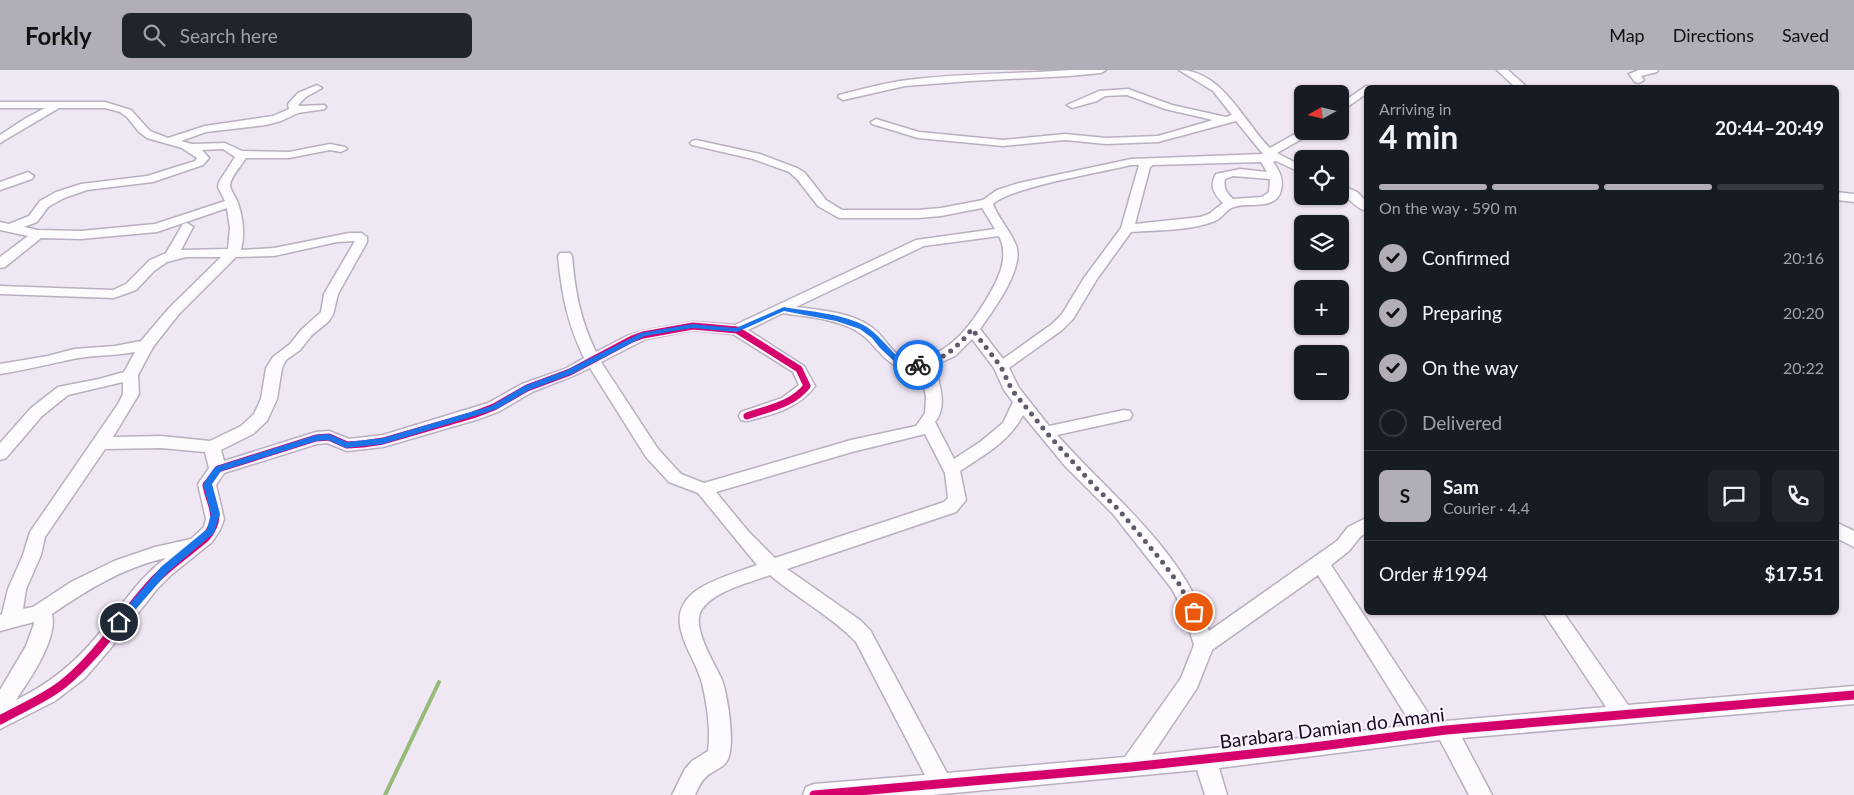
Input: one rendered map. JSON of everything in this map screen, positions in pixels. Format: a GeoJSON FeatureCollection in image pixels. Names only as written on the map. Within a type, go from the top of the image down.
{"type":"FeatureCollection","features":[{"type":"Feature","properties":{"kind":"street"},"geometry":{"type":"LineString","coordinates":[[843,97],[901,83],[948,79],[1025,77],[1101,70]]}},
{"type":"Feature","properties":{"kind":"street"},"geometry":{"type":"LineString","coordinates":[[1127,228],[1212,218],[1230,203],[1257,201],[1271,196],[1276,189],[1276,177],[1265,156],[1258,148],[1257,141],[1217,89],[1184,70]]}},
{"type":"Feature","properties":{"kind":"street"},"geometry":{"type":"LineString","coordinates":[[1502,70],[1520,85]]}},
{"type":"Feature","properties":{"kind":"street"},"geometry":{"type":"LineString","coordinates":[[1639,80],[1634,74],[1652,70]]}},
{"type":"Feature","properties":{"kind":"street"},"geometry":{"type":"LineString","coordinates":[[295,110],[293,104],[297,100],[317,88]]}},
{"type":"Feature","properties":{"kind":"street"},"geometry":{"type":"LineString","coordinates":[[1349,102],[1364,91]]}},
{"type":"Feature","properties":{"kind":"street"},"geometry":{"type":"LineString","coordinates":[[1072,105],[1093,99],[1103,93],[1128,92],[1169,107],[1225,120]]}},
{"type":"Feature","properties":{"kind":"street"},"geometry":{"type":"LineString","coordinates":[[0,105],[119,107],[137,121],[142,130],[167,142],[193,147],[224,146],[240,154],[289,155],[330,147],[342,149]]}},
{"type":"Feature","properties":{"kind":"street"},"geometry":{"type":"LineString","coordinates":[[0,140],[30,120],[61,105]]}},
{"type":"Feature","properties":{"kind":"street"},"geometry":{"type":"LineString","coordinates":[[167,142],[211,127],[248,125],[295,110],[321,107]]}},
{"type":"Feature","properties":{"kind":"street"},"geometry":{"type":"LineString","coordinates":[[876,122],[918,135],[1003,143],[1064,137],[1106,141],[1158,139],[1238,117]]}},
{"type":"Feature","properties":{"kind":"street"},"geometry":{"type":"LineString","coordinates":[[696,143],[749,154],[793,170],[801,176],[822,203],[839,214],[918,214],[987,203],[1001,192],[1131,162],[1225,160],[1265,156],[1294,138]]}},
{"type":"Feature","properties":{"kind":"street"},"geometry":{"type":"LineString","coordinates":[[1131,162],[1158,139]]}},
{"type":"Feature","properties":{"kind":"street"},"geometry":{"type":"LineString","coordinates":[[7,227],[33,219],[44,204],[60,194],[85,187],[149,179],[198,163],[203,158],[193,147]]}},
{"type":"Feature","properties":{"kind":"street"},"geometry":{"type":"LineString","coordinates":[[6,621],[32,555],[36,537],[47,518],[85,467],[131,394],[130,375],[146,345],[174,311],[232,254],[238,236],[230,197],[224,187],[225,182],[241,157],[240,154]]}},
{"type":"Feature","properties":{"kind":"street"},"geometry":{"type":"LineString","coordinates":[[1265,156],[1294,167]]}},
{"type":"Feature","properties":{"kind":"street"},"geometry":{"type":"LineString","coordinates":[[1001,367],[1057,327],[1068,316],[1091,278],[1127,228],[1136,202],[1143,168],[1150,162]]}},
{"type":"Feature","properties":{"kind":"street"},"geometry":{"type":"LineString","coordinates":[[1230,203],[1218,190],[1220,176],[1248,172],[1276,177]]}},
{"type":"Feature","properties":{"kind":"street"},"geometry":{"type":"LineString","coordinates":[[0,186],[28,176]]}},
{"type":"Feature","properties":{"kind":"street"},"geometry":{"type":"LineString","coordinates":[[1349,193],[1364,205]]}},
{"type":"Feature","properties":{"kind":"street"},"geometry":{"type":"LineString","coordinates":[[1839,196],[1854,198]]}},
{"type":"Feature","properties":{"kind":"street"},"geometry":{"type":"LineString","coordinates":[[7,227],[38,234],[81,235],[157,228],[231,203]]}},
{"type":"Feature","properties":{"kind":"street"},"geometry":{"type":"LineString","coordinates":[[784,309],[838,319],[862,328],[874,336],[882,347],[901,364],[907,366],[927,362],[959,345],[1004,282],[1011,263],[1011,248],[987,203]]}},
{"type":"Feature","properties":{"kind":"street"},"geometry":{"type":"LineString","coordinates":[[171,256],[187,227]]}},
{"type":"Feature","properties":{"kind":"street"},"geometry":{"type":"LineString","coordinates":[[737,330],[921,243],[1002,232]]}},
{"type":"Feature","properties":{"kind":"street"},"geometry":{"type":"LineString","coordinates":[[0,264],[38,234]]}},
{"type":"Feature","properties":{"kind":"street"},"geometry":{"type":"LineString","coordinates":[[0,290],[114,294],[132,289],[153,264],[171,256],[273,252],[354,236],[361,237],[362,242],[331,294],[328,312],[323,319],[307,332],[295,347],[280,357],[274,368],[269,399],[261,417],[247,430],[212,447],[161,442],[100,444]]}},
{"type":"Feature","properties":{"kind":"street"},"geometry":{"type":"LineString","coordinates":[[565,256],[570,296],[576,322],[593,361],[624,407],[638,433],[661,464],[675,478],[704,489],[851,446],[921,430],[933,414],[934,397],[927,362]]}},
{"type":"Feature","properties":{"kind":"street"},"geometry":{"type":"LineString","coordinates":[[0,720],[62,685],[109,638],[130,608],[164,570],[211,530],[214,523],[214,506],[207,484],[218,469],[316,438],[329,437],[346,445],[363,444],[391,438],[494,407],[527,388],[570,372],[643,335],[692,326],[737,330],[799,369],[807,386],[802,395],[787,403],[747,416]]}},
{"type":"Feature","properties":{"kind":"street"},"geometry":{"type":"LineString","coordinates":[[972,329],[1001,367],[1012,390],[1021,402],[1096,488],[1119,510],[1179,584],[1194,612],[1204,645]]}},
{"type":"Feature","properties":{"kind":"street"},"geometry":{"type":"LineString","coordinates":[[0,369],[48,361],[74,354],[115,351],[146,345]]}},
{"type":"Feature","properties":{"kind":"street"},"geometry":{"type":"LineString","coordinates":[[0,454],[36,413],[57,394],[62,391],[101,384],[130,375]]}},
{"type":"Feature","properties":{"kind":"street"},"geometry":{"type":"LineString","coordinates":[[951,469],[986,446],[1009,426],[1021,402]]}},
{"type":"Feature","properties":{"kind":"street"},"geometry":{"type":"LineString","coordinates":[[1046,432],[1124,415]]}},
{"type":"Feature","properties":{"kind":"street"},"geometry":{"type":"LineString","coordinates":[[683,795],[693,776],[700,768],[718,756],[721,736],[712,682],[692,638],[689,620],[692,607],[703,596],[717,588],[774,568],[795,558],[950,507],[957,500],[951,469],[928,423]]}},
{"type":"Feature","properties":{"kind":"street"},"geometry":{"type":"LineString","coordinates":[[212,447],[218,469]]}},
{"type":"Feature","properties":{"kind":"street"},"geometry":{"type":"LineString","coordinates":[[704,489],[742,536],[774,568],[798,588],[854,626],[863,636],[941,784]]}},
{"type":"Feature","properties":{"kind":"street"},"geometry":{"type":"LineString","coordinates":[[1131,767],[1190,682],[1204,645],[1343,546],[1354,532],[1364,526]]}},
{"type":"Feature","properties":{"kind":"street"},"geometry":{"type":"LineString","coordinates":[[1839,531],[1854,540]]}},
{"type":"Feature","properties":{"kind":"street"},"geometry":{"type":"LineString","coordinates":[[6,621],[38,613],[83,583],[133,561],[160,552],[196,544]]}},
{"type":"Feature","properties":{"kind":"street"},"geometry":{"type":"LineString","coordinates":[[1320,563],[1481,795]]}},
{"type":"Feature","properties":{"kind":"street"},"geometry":{"type":"LineString","coordinates":[[0,708],[24,669],[42,632],[45,621],[43,615],[38,613]]}},
{"type":"Feature","properties":{"kind":"street"},"geometry":{"type":"LineString","coordinates":[[1554,615],[1622,714]]}},
{"type":"Feature","properties":{"kind":"street","name":"Barabara Damian do Amani"},"geometry":{"type":"LineString","coordinates":[[814,795],[941,784],[978,788],[1131,767],[1438,732],[1622,714],[1854,696]]}},
{"type":"Feature","properties":{"kind":"street"},"geometry":{"type":"LineString","coordinates":[[1205,759],[1216,795]]}},
{"type":"Feature","properties":{"kind":"waterway"},"geometry":{"type":"LineString","coordinates":[[385,795],[439,682]]}},
{"type":"Feature","properties":{"kind":"cycle path"},"geometry":{"type":"LineString","coordinates":[[0,720],[56,689],[78,671],[91,658],[138,598],[164,570],[206,537],[215,519],[207,484],[218,469],[316,438],[329,437],[347,445],[363,444],[383,441],[473,415],[494,407],[527,388],[570,372],[632,339],[643,335],[693,326],[737,330],[799,369],[807,386],[802,392],[788,402],[747,416]]}},
{"type":"Feature","properties":{"kind":"cycle path"},"geometry":{"type":"LineString","coordinates":[[814,795],[1131,767],[1306,748],[1446,730],[1854,695]]}},
{"type":"Feature","properties":{"kind":"way so far"},"geometry":{"type":"LineString","coordinates":[[918,365],[944,354],[959,345],[972,329],[1001,367],[1012,390],[1071,462],[1119,510],[1160,559],[1179,584],[1194,612]]}},
{"type":"Feature","properties":{"kind":"route"},"geometry":{"type":"LineString","coordinates":[[119,622],[141,594],[164,570],[211,530],[215,514],[207,484],[218,469],[291,445],[316,438],[329,437],[346,445],[383,441],[494,407],[527,388],[570,372],[643,335],[692,326],[737,330],[784,309],[838,319],[862,328],[874,336],[882,347],[901,364],[907,366],[918,365]]}}]}
